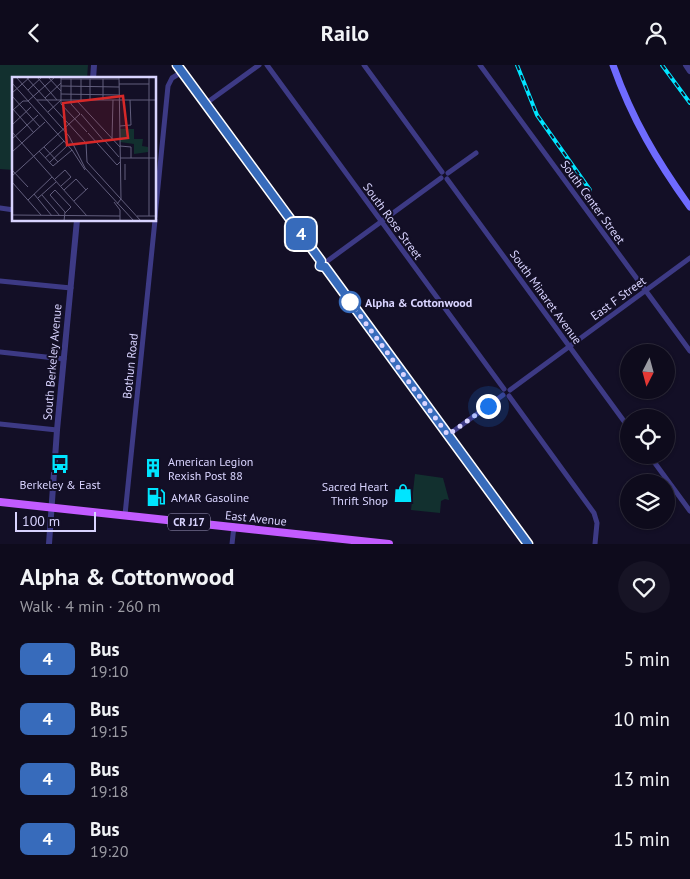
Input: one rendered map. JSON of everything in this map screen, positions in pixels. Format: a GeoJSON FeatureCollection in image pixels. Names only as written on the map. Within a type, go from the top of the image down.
{"type":"FeatureCollection","features":[{"type":"Feature","properties":{"kind":"main road"},"geometry":{"type":"LineString","coordinates":[[613,65],[632,112],[656,157],[690,207]]}},
{"type":"Feature","properties":{"kind":"main road","name":"East Avenue"},"geometry":{"type":"LineString","coordinates":[[0,502],[389,544]]}},
{"type":"Feature","properties":{"kind":"street"},"geometry":{"type":"LineString","coordinates":[[177,65],[324,263],[528,544]]}},
{"type":"Feature","properties":{"kind":"street"},"geometry":{"type":"LineString","coordinates":[[206,104],[260,65],[267,65]]}},
{"type":"Feature","properties":{"kind":"street","name":"South Rose Street"},"geometry":{"type":"LineString","coordinates":[[267,65],[381,222],[507,389]]}},
{"type":"Feature","properties":{"kind":"street","name":"South Minaret Avenue"},"geometry":{"type":"LineString","coordinates":[[364,65],[620,416]]}},
{"type":"Feature","properties":{"kind":"street","name":"South Center Street"},"geometry":{"type":"LineString","coordinates":[[480,65],[690,351]]}},
{"type":"Feature","properties":{"kind":"street"},"geometry":{"type":"LineString","coordinates":[[686,65],[690,71]]}},
{"type":"Feature","properties":{"kind":"street","name":"Bothun Road"},"geometry":{"type":"LineString","coordinates":[[156,208],[168,86],[171,80],[182,72]]}},
{"type":"Feature","properties":{"kind":"street"},"geometry":{"type":"LineString","coordinates":[[324,263],[476,153]]}},
{"type":"Feature","properties":{"kind":"street","name":"South Berkeley Avenue"},"geometry":{"type":"LineString","coordinates":[[49,544],[57,430],[77,221]]}},
{"type":"Feature","properties":{"kind":"street","name":"Bothun Road"},"geometry":{"type":"LineString","coordinates":[[125,515],[155,221]]}},
{"type":"Feature","properties":{"kind":"street","name":"East F Street"},"geometry":{"type":"LineString","coordinates":[[507,389],[690,258]]}},
{"type":"Feature","properties":{"kind":"street"},"geometry":{"type":"LineString","coordinates":[[0,281],[71,288]]}},
{"type":"Feature","properties":{"kind":"street"},"geometry":{"type":"LineString","coordinates":[[0,352],[64,359]]}},
{"type":"Feature","properties":{"kind":"street"},"geometry":{"type":"LineString","coordinates":[[507,389],[502,392],[594,513],[597,523],[595,544]]}},
{"type":"Feature","properties":{"kind":"street"},"geometry":{"type":"LineString","coordinates":[[448,435],[506,396]]}},
{"type":"Feature","properties":{"kind":"street"},"geometry":{"type":"LineString","coordinates":[[0,424],[57,430]]}},
{"type":"Feature","properties":{"kind":"street"},"geometry":{"type":"LineString","coordinates":[[656,464],[690,511]]}},
{"type":"Feature","properties":{"kind":"street"},"geometry":{"type":"LineString","coordinates":[[232,544],[234,527]]}},
{"type":"Feature","properties":{"kind":"green space"},"geometry":{"type":"Polygon","coordinates":[[[0,65],[88,65],[87,77],[12,77],[12,170],[0,169],[0,65]]]}},
{"type":"Feature","properties":{"kind":"green space"},"geometry":{"type":"Polygon","coordinates":[[[415,474],[443,478],[449,500],[441,501],[440,513],[411,510],[415,474]]]}},
{"type":"Feature","properties":{"kind":"railway"},"geometry":{"type":"LineString","coordinates":[[517,65],[537,115],[590,190]]}},
{"type":"Feature","properties":{"kind":"railway"},"geometry":{"type":"LineString","coordinates":[[662,65],[690,103]]}},
{"type":"Feature","properties":{"kind":"bus line","name":"4"},"geometry":{"type":"LineString","coordinates":[[177,65],[321,261],[320,266],[325,267],[528,544]]}},
{"type":"Feature","properties":{"kind":"place","name":"Alpha & Cottonwood"},"geometry":{"type":"Point","coordinates":[350,302]}},
{"type":"Feature","properties":{"kind":"place","name":"Berkeley & East"},"geometry":{"type":"Point","coordinates":[60,464]}},
{"type":"Feature","properties":{"kind":"place","name":"American Legion Rexish Post 88"},"geometry":{"type":"Point","coordinates":[153,468]}},
{"type":"Feature","properties":{"kind":"place","name":"Sacred Heart Thrift Shop"},"geometry":{"type":"Point","coordinates":[403,493]}},
{"type":"Feature","properties":{"kind":"place","name":"AMAR Gasoline"},"geometry":{"type":"Point","coordinates":[156,497]}},
{"type":"Feature","properties":{"kind":"route"},"geometry":{"type":"LineString","coordinates":[[350,302],[448,435],[488,406]]}}]}
